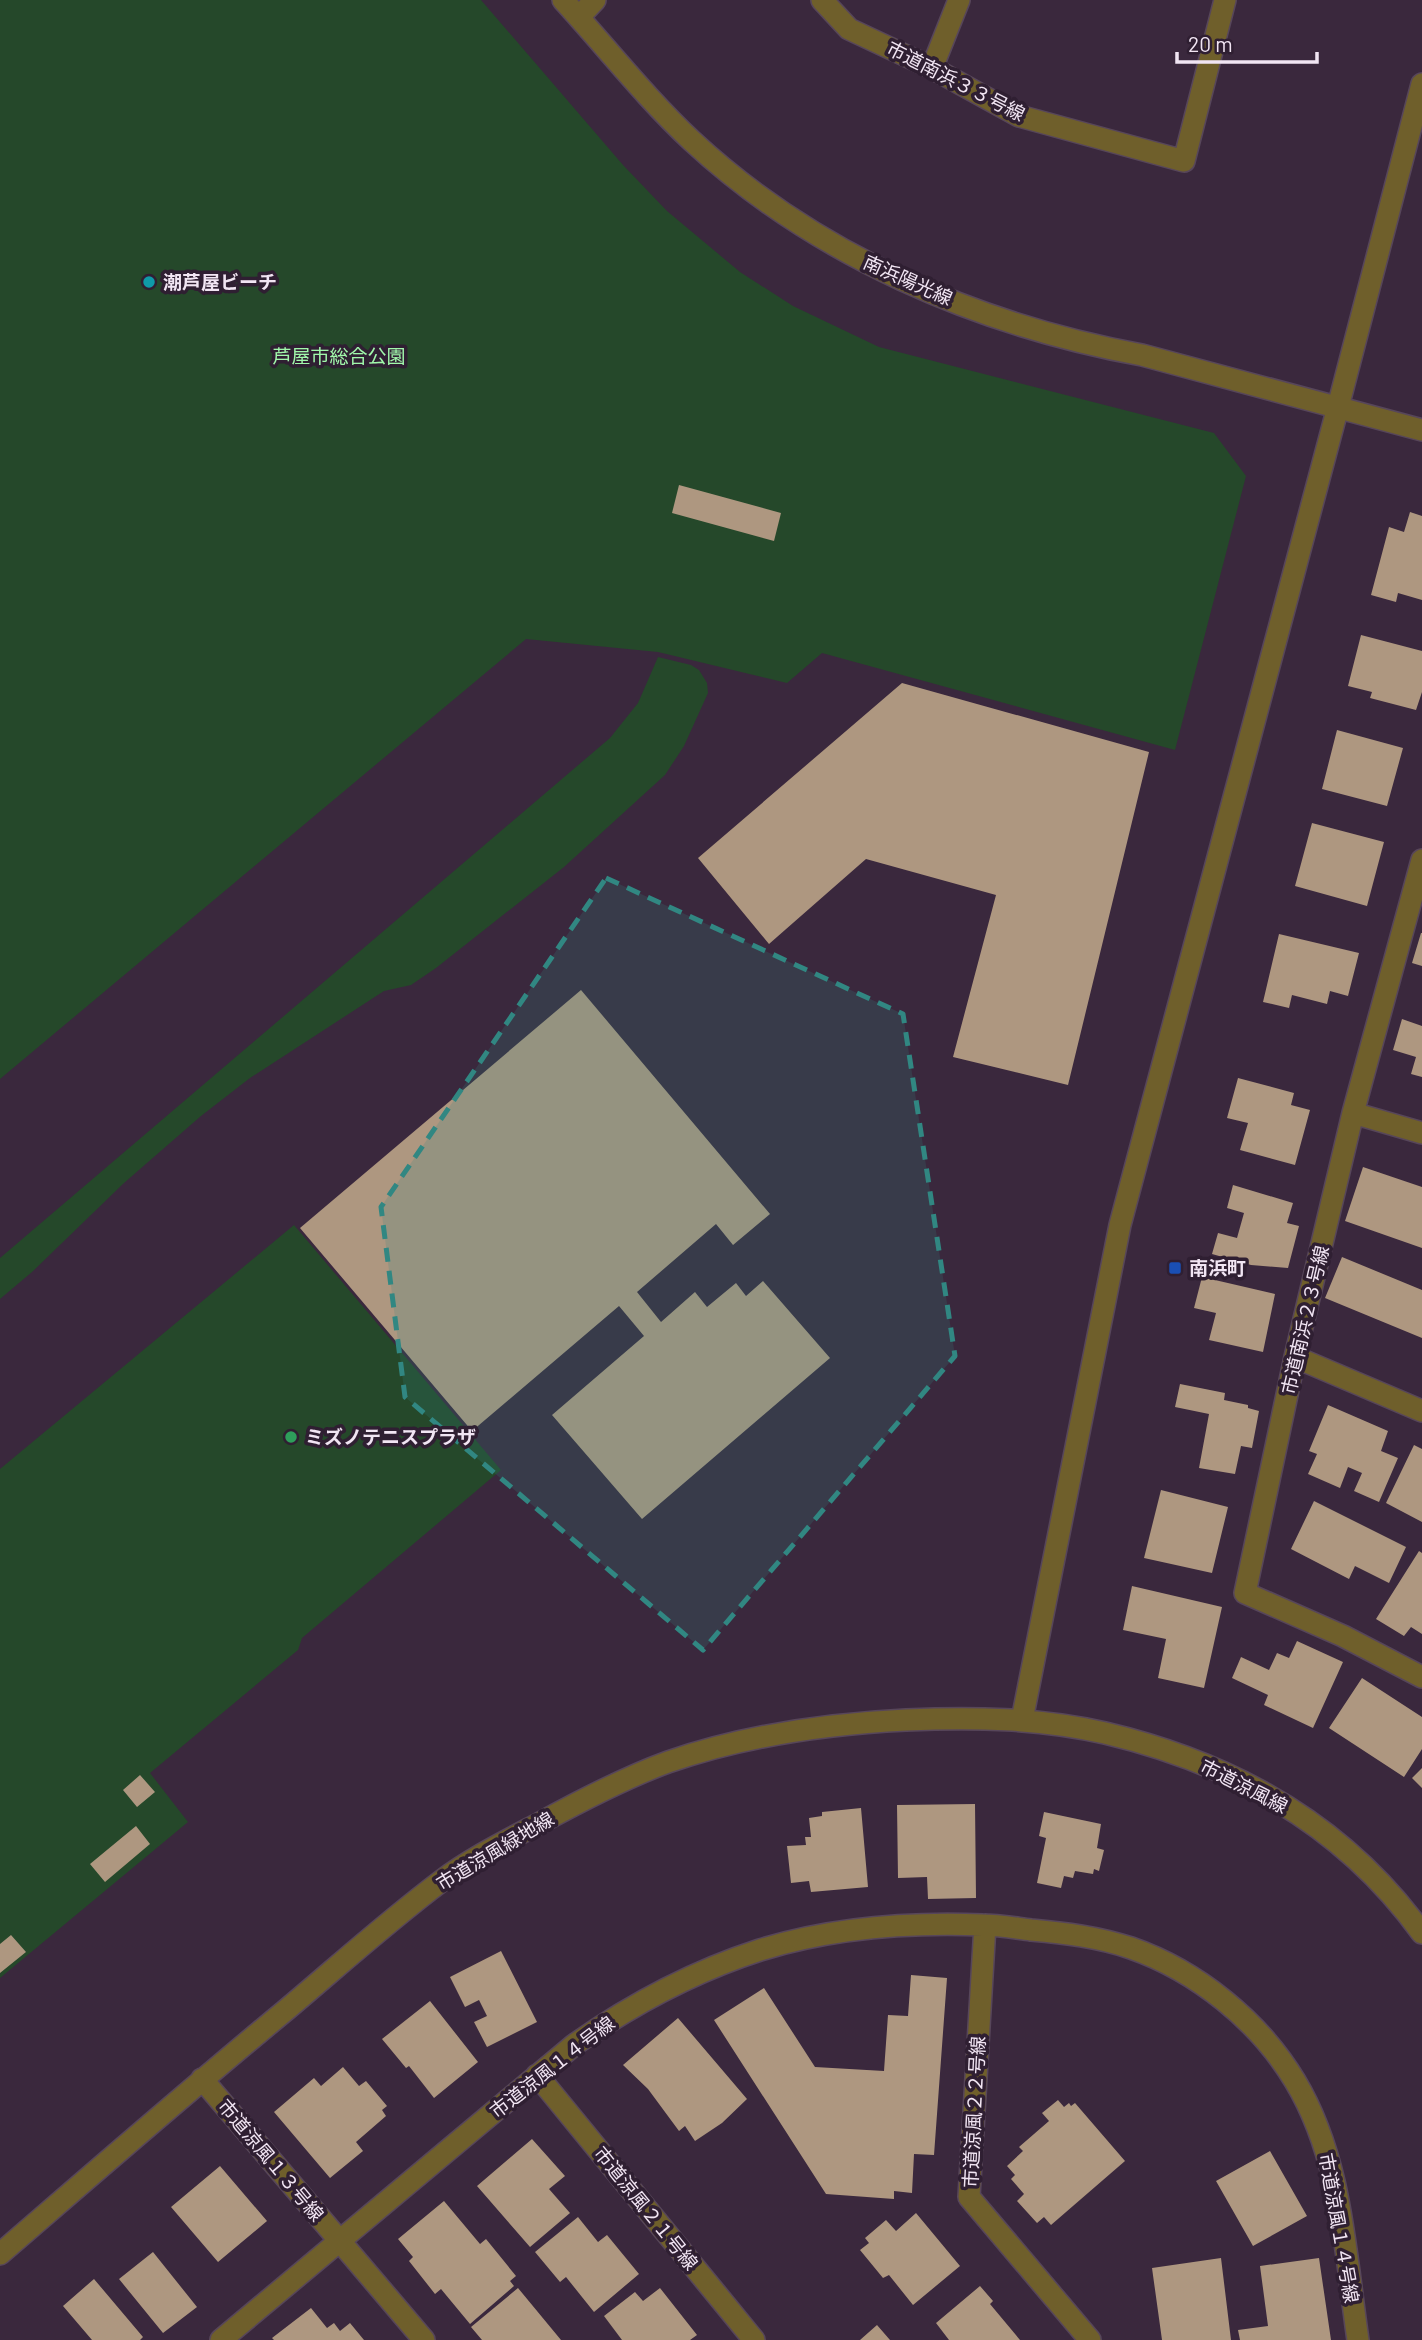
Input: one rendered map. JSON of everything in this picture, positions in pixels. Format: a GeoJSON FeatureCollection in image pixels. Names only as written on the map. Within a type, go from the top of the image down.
{"type":"FeatureCollection","features":[{"type":"Feature","properties":{"kind":"street","name":"南浜陽光線"},"geometry":{"type":"LineString","coordinates":[[563,0],[652,102],[715,161],[772,206],[844,251],[924,289],[1054,335],[1142,355],[1422,430]]}},
{"type":"Feature","properties":{"kind":"street"},"geometry":{"type":"LineString","coordinates":[[579,17],[595,0]]}},
{"type":"Feature","properties":{"kind":"street","name":"市道南浜３３号線"},"geometry":{"type":"LineString","coordinates":[[822,0],[849,29],[932,68],[1019,116],[1184,160],[1225,0]]}},
{"type":"Feature","properties":{"kind":"street"},"geometry":{"type":"LineString","coordinates":[[932,68],[959,0]]}},
{"type":"Feature","properties":{"kind":"street"},"geometry":{"type":"LineString","coordinates":[[1022,1720],[1120,1225],[1422,84]]}},
{"type":"Feature","properties":{"kind":"street","name":"市道南浜２３号線"},"geometry":{"type":"LineString","coordinates":[[1421,868],[1353,1114],[1296,1357],[1245,1593],[1343,1636],[1422,1677]]}},
{"type":"Feature","properties":{"kind":"street"},"geometry":{"type":"LineString","coordinates":[[1353,1114],[1422,1133]]}},
{"type":"Feature","properties":{"kind":"street"},"geometry":{"type":"LineString","coordinates":[[1296,1357],[1422,1411]]}},
{"type":"Feature","properties":{"kind":"street","name":"市道涼風線"},"geometry":{"type":"LineString","coordinates":[[1022,1720],[1072,1726],[1127,1739],[1227,1773],[1284,1803],[1376,1877],[1422,1933]]}},
{"type":"Feature","properties":{"kind":"street","name":"市道涼風緑地線"},"geometry":{"type":"LineString","coordinates":[[0,2254],[202,2079],[442,1880],[509,1839],[595,1793],[667,1762],[740,1741],[882,1721],[1022,1720]]}},
{"type":"Feature","properties":{"kind":"street","name":"市道涼風１４号線"},"geometry":{"type":"LineString","coordinates":[[221,2340],[574,2045],[624,2011],[677,1982],[752,1953],[850,1930],[910,1925],[985,1925],[1065,1932],[1133,1948],[1196,1980],[1224,2000],[1258,2033],[1294,2079],[1311,2110],[1324,2143],[1334,2176],[1358,2340]]}},
{"type":"Feature","properties":{"kind":"street","name":"市道涼風２２号線"},"geometry":{"type":"LineString","coordinates":[[985,1925],[969,2197],[1090,2340]]}},
{"type":"Feature","properties":{"kind":"street","name":"市道涼風２１号線"},"geometry":{"type":"LineString","coordinates":[[537,2076],[754,2340]]}},
{"type":"Feature","properties":{"kind":"street","name":"市道涼風１３号線"},"geometry":{"type":"LineString","coordinates":[[202,2079],[424,2340]]}},
{"type":"Feature","properties":{"kind":"highlighted area"},"geometry":{"type":"Polygon","coordinates":[[[606,878],[903,1014],[955,1356],[703,1650],[405,1397],[381,1207],[606,878]]]}},
{"type":"Feature","properties":{"kind":"green space","name":"芦屋市総合公園"},"geometry":{"type":"Polygon","coordinates":[[[0,0],[481,0],[623,165],[667,211],[740,272],[793,306],[879,347],[1214,433],[1246,476],[1175,750],[822,653],[787,683],[658,652],[526,639],[0,1079],[0,0]]]}},
{"type":"Feature","properties":{"kind":"green space"},"geometry":{"type":"Polygon","coordinates":[[[658,657],[691,665],[699,670],[707,683],[708,693],[684,746],[665,775],[564,867],[436,968],[411,985],[384,991],[250,1078],[201,1116],[124,1183],[32,1272],[0,1299],[0,1258],[610,738],[638,703],[658,657]]]}},
{"type":"Feature","properties":{"kind":"green space"},"geometry":{"type":"Polygon","coordinates":[[[294,1225],[501,1470],[302,1638],[298,1650],[150,1773],[188,1822],[0,1978],[0,1469],[294,1225]]]}},
{"type":"Feature","properties":{"kind":"building"},"geometry":{"type":"Polygon","coordinates":[[[679,485],[781,513],[774,541],[672,513],[679,485]]]}},
{"type":"Feature","properties":{"kind":"building"},"geometry":{"type":"Polygon","coordinates":[[[1410,512],[1422,516],[1422,600],[1398,593],[1396,602],[1371,595],[1389,527],[1404,532],[1410,512]]]}},
{"type":"Feature","properties":{"kind":"building"},"geometry":{"type":"Polygon","coordinates":[[[1361,635],[1422,651],[1422,692],[1416,710],[1370,698],[1372,692],[1348,686],[1361,635]]]}},
{"type":"Feature","properties":{"kind":"building"},"geometry":{"type":"Polygon","coordinates":[[[902,683],[1149,752],[1068,1085],[953,1057],[996,895],[866,859],[769,944],[698,858],[902,683]]]}},
{"type":"Feature","properties":{"kind":"building"},"geometry":{"type":"Polygon","coordinates":[[[1337,730],[1403,748],[1387,806],[1322,789],[1337,730]]]}},
{"type":"Feature","properties":{"kind":"building"},"geometry":{"type":"Polygon","coordinates":[[[1312,823],[1384,842],[1367,906],[1295,886],[1312,823]]]}},
{"type":"Feature","properties":{"kind":"building"},"geometry":{"type":"Polygon","coordinates":[[[1422,933],[1422,966],[1412,963],[1422,933]]]}},
{"type":"Feature","properties":{"kind":"building"},"geometry":{"type":"Polygon","coordinates":[[[1279,934],[1359,953],[1348,996],[1330,991],[1327,1004],[1292,995],[1289,1008],[1263,1002],[1279,934]]]}},
{"type":"Feature","properties":{"kind":"building"},"geometry":{"type":"Polygon","coordinates":[[[581,990],[770,1214],[733,1245],[716,1224],[637,1292],[661,1322],[695,1292],[707,1307],[736,1283],[746,1296],[763,1281],[830,1358],[642,1519],[552,1415],[644,1336],[619,1306],[472,1431],[300,1228],[581,990]]]}},
{"type":"Feature","properties":{"kind":"building"},"geometry":{"type":"Polygon","coordinates":[[[1402,1019],[1422,1026],[1422,1077],[1411,1074],[1416,1057],[1393,1050],[1402,1019]]]}},
{"type":"Feature","properties":{"kind":"building"},"geometry":{"type":"Polygon","coordinates":[[[1238,1078],[1294,1093],[1291,1105],[1310,1110],[1295,1165],[1240,1150],[1248,1123],[1227,1118],[1238,1078]]]}},
{"type":"Feature","properties":{"kind":"building"},"geometry":{"type":"Polygon","coordinates":[[[1363,1167],[1422,1187],[1422,1248],[1345,1221],[1363,1167]]]}},
{"type":"Feature","properties":{"kind":"building"},"geometry":{"type":"Polygon","coordinates":[[[1233,1185],[1293,1203],[1287,1223],[1299,1226],[1288,1268],[1251,1265],[1212,1254],[1218,1233],[1237,1238],[1244,1213],[1227,1208],[1233,1185]]]}},
{"type":"Feature","properties":{"kind":"building"},"geometry":{"type":"Polygon","coordinates":[[[1342,1257],[1422,1290],[1422,1338],[1325,1298],[1342,1257]]]}},
{"type":"Feature","properties":{"kind":"building"},"geometry":{"type":"Polygon","coordinates":[[[1202,1277],[1275,1294],[1263,1352],[1209,1340],[1216,1313],[1194,1308],[1202,1277]]]}},
{"type":"Feature","properties":{"kind":"building"},"geometry":{"type":"Polygon","coordinates":[[[1180,1384],[1225,1393],[1224,1400],[1248,1405],[1248,1408],[1259,1411],[1252,1448],[1241,1446],[1235,1474],[1199,1468],[1209,1414],[1175,1407],[1180,1384]]]}},
{"type":"Feature","properties":{"kind":"building"},"geometry":{"type":"Polygon","coordinates":[[[1328,1405],[1388,1431],[1381,1451],[1398,1458],[1379,1502],[1354,1491],[1362,1473],[1348,1467],[1340,1488],[1308,1474],[1317,1454],[1309,1451],[1328,1405]]]}},
{"type":"Feature","properties":{"kind":"building"},"geometry":{"type":"Polygon","coordinates":[[[1414,1445],[1422,1449],[1422,1522],[1386,1503],[1414,1445]]]}},
{"type":"Feature","properties":{"kind":"building"},"geometry":{"type":"Polygon","coordinates":[[[1161,1490],[1228,1507],[1212,1573],[1144,1558],[1161,1490]]]}},
{"type":"Feature","properties":{"kind":"building"},"geometry":{"type":"Polygon","coordinates":[[[1314,1501],[1406,1547],[1389,1583],[1355,1566],[1349,1579],[1291,1549],[1314,1501]]]}},
{"type":"Feature","properties":{"kind":"building"},"geometry":{"type":"Polygon","coordinates":[[[1419,1551],[1422,1553],[1422,1634],[1411,1627],[1404,1636],[1376,1619],[1419,1551]]]}},
{"type":"Feature","properties":{"kind":"building"},"geometry":{"type":"Polygon","coordinates":[[[1132,1586],[1222,1607],[1204,1688],[1158,1678],[1166,1639],[1123,1630],[1132,1586]]]}},
{"type":"Feature","properties":{"kind":"building"},"geometry":{"type":"Polygon","coordinates":[[[1297,1641],[1343,1662],[1313,1728],[1264,1705],[1268,1695],[1232,1678],[1241,1657],[1269,1670],[1277,1653],[1289,1658],[1297,1641]]]}},
{"type":"Feature","properties":{"kind":"building"},"geometry":{"type":"Polygon","coordinates":[[[1362,1678],[1422,1717],[1422,1749],[1404,1777],[1329,1728],[1362,1678]]]}},
{"type":"Feature","properties":{"kind":"building"},"geometry":{"type":"Polygon","coordinates":[[[1422,1768],[1422,1788],[1412,1778],[1422,1768]]]}},
{"type":"Feature","properties":{"kind":"building"},"geometry":{"type":"Polygon","coordinates":[[[140,1775],[155,1792],[137,1807],[123,1790],[140,1775]]]}},
{"type":"Feature","properties":{"kind":"building"},"geometry":{"type":"Polygon","coordinates":[[[975,1804],[976,1898],[928,1899],[927,1877],[898,1878],[897,1805],[975,1804]]]}},
{"type":"Feature","properties":{"kind":"building"},"geometry":{"type":"Polygon","coordinates":[[[861,1808],[868,1887],[811,1892],[809,1881],[791,1883],[787,1846],[806,1845],[805,1837],[811,1837],[809,1818],[822,1816],[822,1812],[861,1808]]]}},
{"type":"Feature","properties":{"kind":"building"},"geometry":{"type":"Polygon","coordinates":[[[1044,1812],[1101,1824],[1097,1848],[1104,1850],[1099,1871],[1094,1869],[1093,1874],[1075,1871],[1073,1878],[1064,1876],[1061,1888],[1037,1883],[1046,1838],[1039,1836],[1044,1812]]]}},
{"type":"Feature","properties":{"kind":"building"},"geometry":{"type":"Polygon","coordinates":[[[136,1826],[150,1844],[105,1882],[90,1864],[136,1826]]]}},
{"type":"Feature","properties":{"kind":"building"},"geometry":{"type":"Polygon","coordinates":[[[11,1935],[26,1952],[0,1973],[0,1944],[11,1935]]]}},
{"type":"Feature","properties":{"kind":"building"},"geometry":{"type":"Polygon","coordinates":[[[501,1951],[537,2022],[487,2047],[474,2022],[487,2016],[479,2000],[465,2007],[450,1977],[501,1951]]]}},
{"type":"Feature","properties":{"kind":"building"},"geometry":{"type":"Polygon","coordinates":[[[911,1975],[947,1978],[934,2155],[914,2154],[912,2193],[894,2191],[894,2199],[826,2194],[714,2020],[764,1988],[815,2067],[884,2071],[888,2015],[908,2016],[911,1975]]]}},
{"type":"Feature","properties":{"kind":"building"},"geometry":{"type":"Polygon","coordinates":[[[430,2001],[478,2062],[434,2098],[409,2066],[406,2068],[382,2039],[430,2001]]]}},
{"type":"Feature","properties":{"kind":"building"},"geometry":{"type":"Polygon","coordinates":[[[678,2018],[747,2099],[722,2123],[695,2141],[685,2126],[679,2131],[648,2089],[623,2065],[678,2018]]]}},
{"type":"Feature","properties":{"kind":"building"},"geometry":{"type":"Polygon","coordinates":[[[343,2067],[359,2086],[366,2081],[387,2106],[382,2110],[386,2116],[356,2142],[363,2151],[330,2178],[274,2112],[314,2078],[321,2086],[343,2067]]]}},
{"type":"Feature","properties":{"kind":"building"},"geometry":{"type":"Polygon","coordinates":[[[1058,2100],[1064,2107],[1075,2103],[1125,2161],[1051,2225],[1044,2217],[1037,2223],[1017,2201],[1024,2194],[1011,2179],[1015,2175],[1007,2166],[1023,2151],[1019,2147],[1049,2121],[1042,2113],[1058,2100]]]}},
{"type":"Feature","properties":{"kind":"building"},"geometry":{"type":"Polygon","coordinates":[[[532,2139],[565,2176],[549,2189],[570,2213],[530,2247],[477,2186],[532,2139]]]}},
{"type":"Feature","properties":{"kind":"building"},"geometry":{"type":"Polygon","coordinates":[[[1270,2151],[1307,2216],[1253,2246],[1216,2181],[1270,2151]]]}},
{"type":"Feature","properties":{"kind":"building"},"geometry":{"type":"Polygon","coordinates":[[[220,2166],[267,2221],[218,2262],[171,2207],[220,2166]]]}},
{"type":"Feature","properties":{"kind":"building"},"geometry":{"type":"Polygon","coordinates":[[[444,2201],[480,2244],[486,2239],[516,2276],[510,2281],[514,2286],[470,2324],[441,2289],[435,2294],[409,2261],[413,2257],[398,2239],[444,2201]]]}},
{"type":"Feature","properties":{"kind":"building"},"geometry":{"type":"Polygon","coordinates":[[[916,2213],[960,2266],[913,2305],[889,2275],[883,2278],[860,2250],[869,2243],[865,2238],[886,2220],[896,2231],[916,2213]]]}},
{"type":"Feature","properties":{"kind":"building"},"geometry":{"type":"Polygon","coordinates":[[[578,2217],[598,2242],[607,2235],[639,2274],[594,2312],[566,2277],[560,2282],[535,2252],[578,2217]]]}},
{"type":"Feature","properties":{"kind":"building"},"geometry":{"type":"Polygon","coordinates":[[[153,2252],[197,2307],[163,2333],[119,2279],[153,2252]]]}},
{"type":"Feature","properties":{"kind":"building"},"geometry":{"type":"Polygon","coordinates":[[[1221,2258],[1231,2340],[1162,2340],[1152,2268],[1221,2258]]]}},
{"type":"Feature","properties":{"kind":"building"},"geometry":{"type":"Polygon","coordinates":[[[1319,2258],[1331,2340],[1240,2340],[1238,2330],[1268,2326],[1260,2266],[1319,2258]]]}},
{"type":"Feature","properties":{"kind":"building"},"geometry":{"type":"Polygon","coordinates":[[[94,2279],[143,2337],[140,2340],[92,2340],[63,2306],[94,2279]]]}},
{"type":"Feature","properties":{"kind":"building"},"geometry":{"type":"Polygon","coordinates":[[[980,2286],[993,2301],[990,2304],[1020,2340],[949,2340],[936,2323],[980,2286]]]}},
{"type":"Feature","properties":{"kind":"building"},"geometry":{"type":"Polygon","coordinates":[[[518,2288],[561,2340],[482,2340],[471,2327],[518,2288]]]}},
{"type":"Feature","properties":{"kind":"building"},"geometry":{"type":"Polygon","coordinates":[[[660,2288],[697,2335],[690,2340],[622,2340],[604,2316],[635,2292],[643,2301],[660,2288]]]}},
{"type":"Feature","properties":{"kind":"building"},"geometry":{"type":"Polygon","coordinates":[[[311,2308],[327,2328],[334,2323],[340,2331],[350,2323],[364,2340],[272,2338],[311,2308]]]}},
{"type":"Feature","properties":{"kind":"building"},"geometry":{"type":"Polygon","coordinates":[[[877,2325],[890,2340],[860,2340],[877,2325]]]}},
{"type":"Feature","properties":{"kind":"place","name":"潮芦屋ビーチ"},"geometry":{"type":"Point","coordinates":[149,282]}},
{"type":"Feature","properties":{"kind":"place","name":"南浜町"},"geometry":{"type":"Point","coordinates":[1175,1268]}},
{"type":"Feature","properties":{"kind":"place","name":"ミズノテニスプラザ"},"geometry":{"type":"Point","coordinates":[291,1437]}}]}
